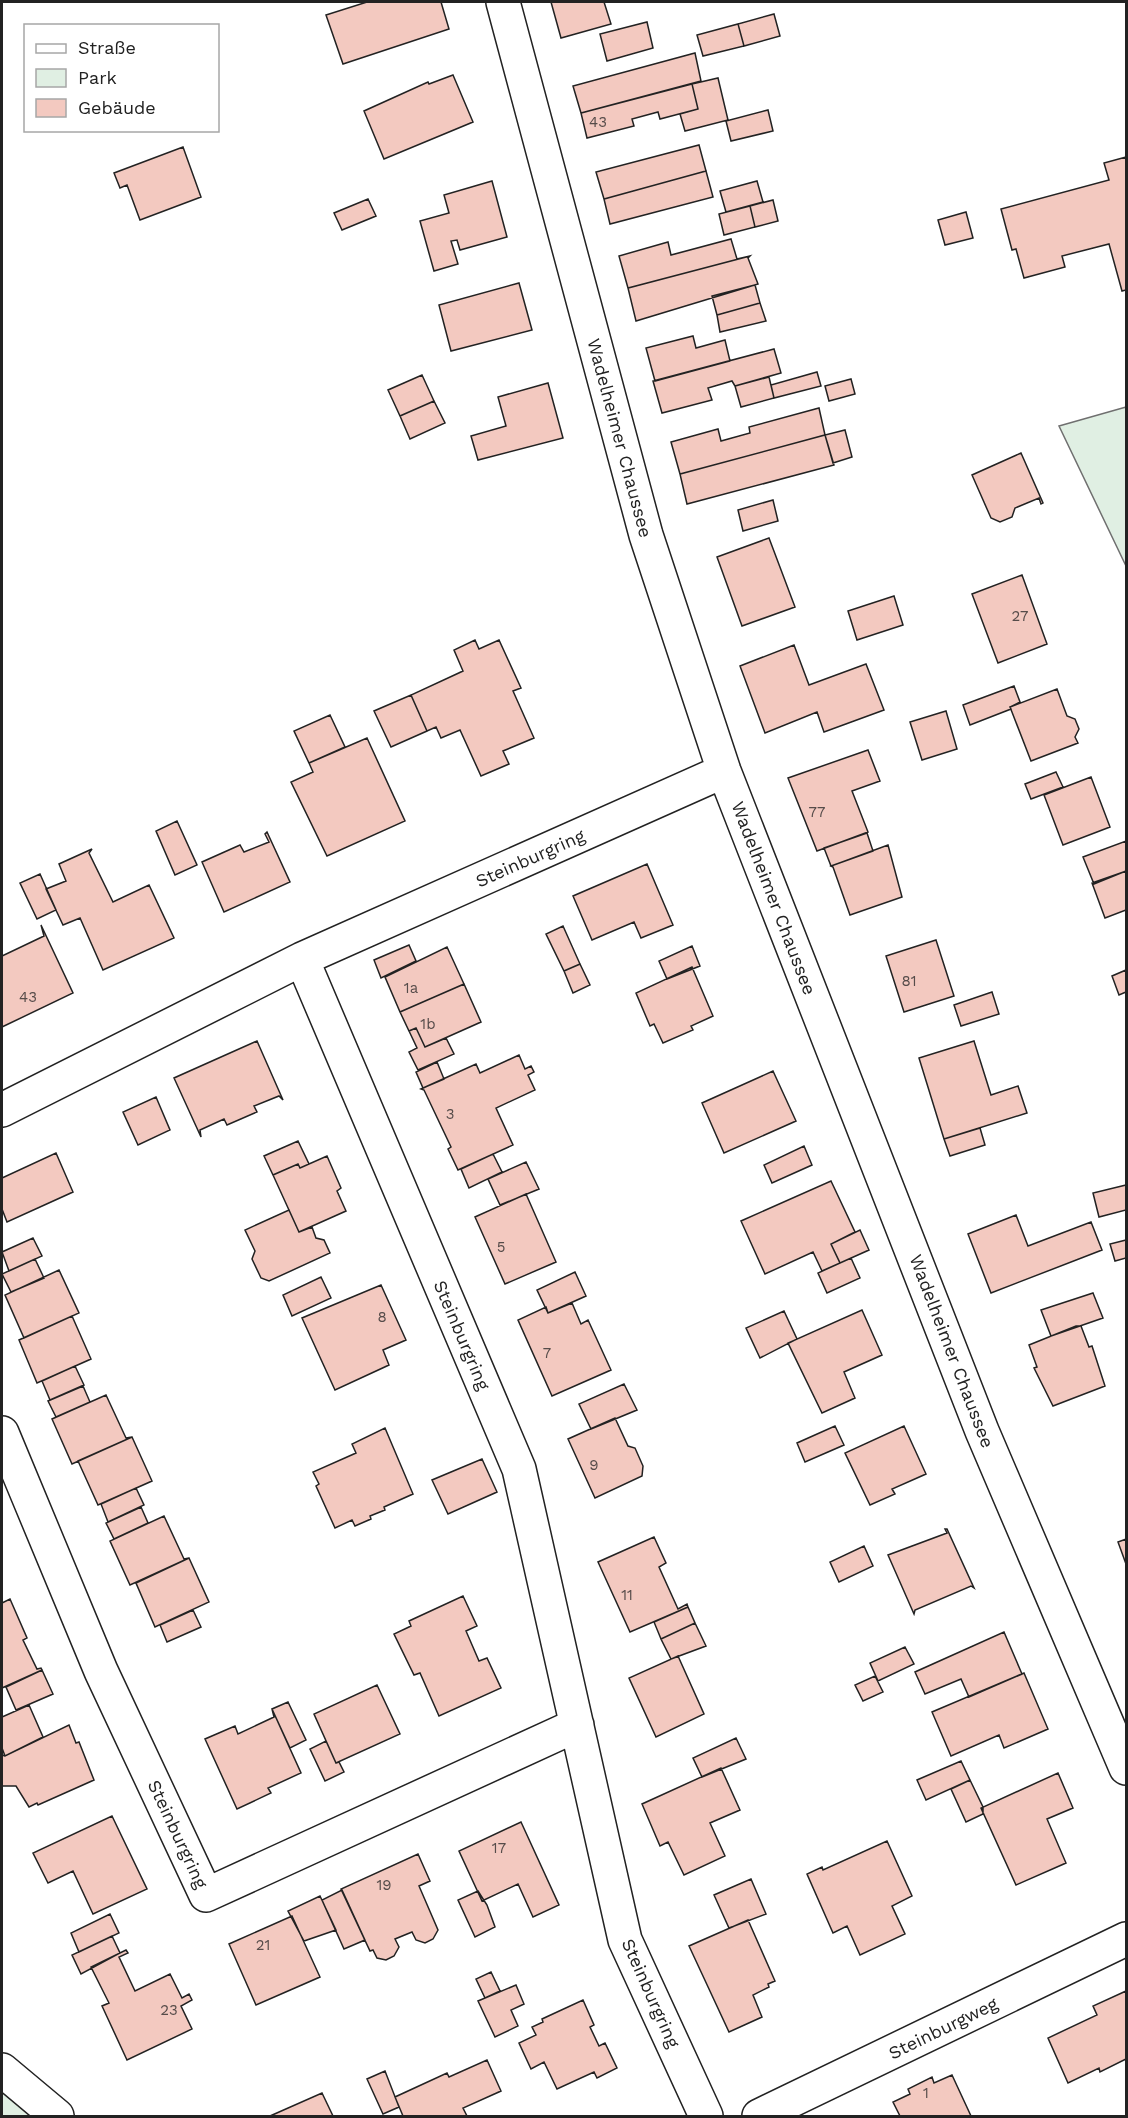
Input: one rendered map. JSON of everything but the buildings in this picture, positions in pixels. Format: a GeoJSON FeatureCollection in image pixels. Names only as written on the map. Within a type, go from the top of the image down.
{"type":"FeatureCollection","features":[{"type":"Feature","properties":{"kind":"street","name":"Wadelheimer Chaussee"},"geometry":{"type":"LineString","coordinates":[[503,2],[646,535],[724,771],[982,1431],[1126,1768]]}},
{"type":"Feature","properties":{"kind":"street","name":"Steinburgring"},"geometry":{"type":"LineString","coordinates":[[2,1110],[302,959],[724,771]]}},
{"type":"Feature","properties":{"kind":"street","name":"Steinburgring"},"geometry":{"type":"LineString","coordinates":[[302,959],[519,1469],[625,1940],[706,2116]]}},
{"type":"Feature","properties":{"kind":"street","name":"Steinburgring"},"geometry":{"type":"LineString","coordinates":[[2,1433],[101,1671],[207,1894],[577,1725]]}},
{"type":"Feature","properties":{"kind":"street","name":"Steinburgweg"},"geometry":{"type":"LineString","coordinates":[[759,2116],[1126,1939]]}},
{"type":"Feature","properties":{"kind":"street"},"geometry":{"type":"LineString","coordinates":[[2,2070],[57,2116]]}},
{"type":"Feature","properties":{"kind":"green space"},"geometry":{"type":"Polygon","coordinates":[[[1126,407],[1126,566],[1059,426],[1126,407]]]}},
{"type":"Feature","properties":{"kind":"green space"},"geometry":{"type":"Polygon","coordinates":[[[2,2090],[32,2116],[2,2116],[2,2090]]]}}]}
